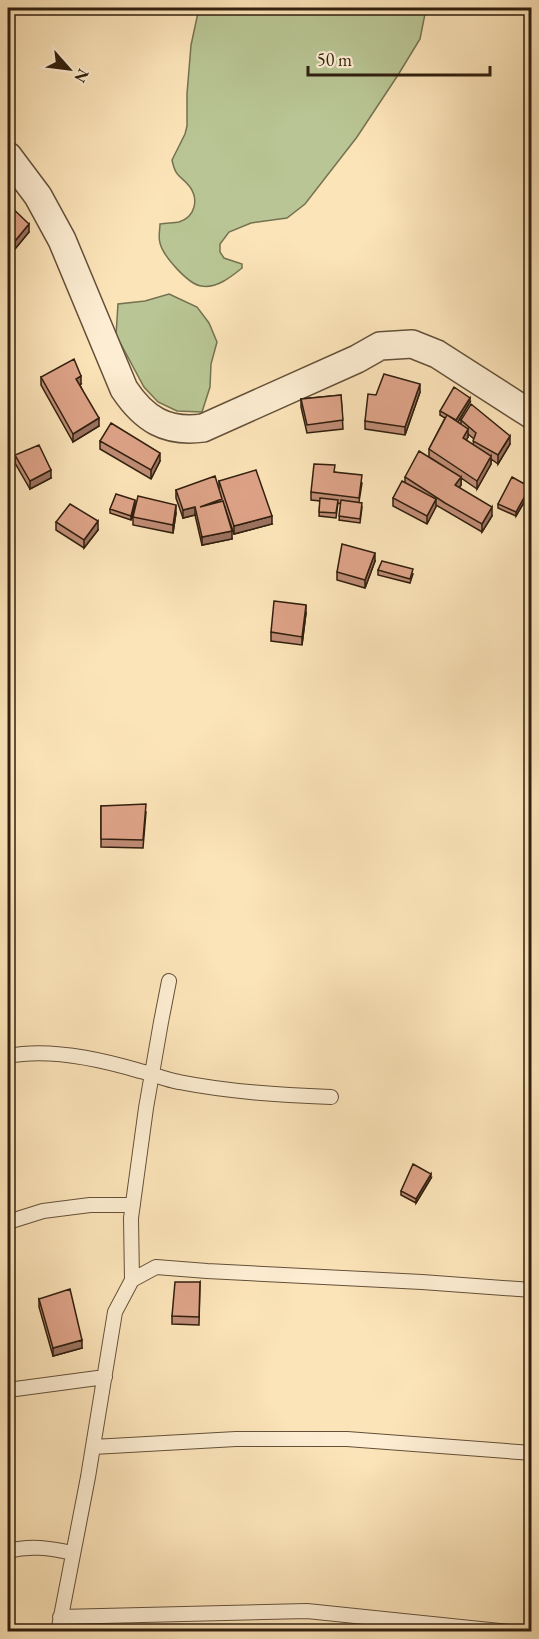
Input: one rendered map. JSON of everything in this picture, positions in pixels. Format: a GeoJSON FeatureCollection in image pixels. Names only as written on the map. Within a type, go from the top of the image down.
{"type":"FeatureCollection","features":[{"type":"Feature","properties":{"kind":"street"},"geometry":{"type":"LineString","coordinates":[[8,156],[38,196],[62,240],[124,389],[152,420],[183,429],[203,428],[357,359],[380,345],[412,344],[437,354],[531,415]]}},
{"type":"Feature","properties":{"kind":"lane"},"geometry":{"type":"LineString","coordinates":[[58,1632],[93,1447],[115,1312],[132,1280],[131,1218],[152,1075],[169,981]]}},
{"type":"Feature","properties":{"kind":"lane"},"geometry":{"type":"LineString","coordinates":[[8,1056],[21,1053],[80,1056],[176,1082],[206,1087],[268,1095],[331,1097]]}},
{"type":"Feature","properties":{"kind":"lane"},"geometry":{"type":"LineString","coordinates":[[8,1222],[43,1211],[90,1205],[133,1205]]}},
{"type":"Feature","properties":{"kind":"lane"},"geometry":{"type":"LineString","coordinates":[[132,1280],[156,1267],[531,1290]]}},
{"type":"Feature","properties":{"kind":"lane"},"geometry":{"type":"LineString","coordinates":[[8,1390],[105,1377]]}},
{"type":"Feature","properties":{"kind":"lane"},"geometry":{"type":"LineString","coordinates":[[93,1447],[236,1439],[347,1438],[531,1453]]}},
{"type":"Feature","properties":{"kind":"lane"},"geometry":{"type":"LineString","coordinates":[[8,1551],[43,1547],[72,1553]]}},
{"type":"Feature","properties":{"kind":"lane"},"geometry":{"type":"LineString","coordinates":[[60,1617],[307,1611],[510,1632]]}},
{"type":"Feature","properties":{"kind":"green space"},"geometry":{"type":"Polygon","coordinates":[[[199,8],[421,8],[425,14],[420,39],[398,75],[357,137],[305,204],[287,218],[251,223],[229,232],[220,244],[220,252],[224,258],[242,264],[242,268],[223,282],[212,286],[196,284],[177,269],[166,255],[159,238],[160,224],[184,220],[194,208],[193,192],[177,174],[172,160],[187,126],[191,45],[199,8]]]}},
{"type":"Feature","properties":{"kind":"green space"},"geometry":{"type":"Polygon","coordinates":[[[169,294],[197,307],[209,323],[217,342],[211,364],[210,387],[202,412],[177,411],[158,402],[144,387],[116,335],[118,304],[145,301],[169,294]]]}},
{"type":"Feature","properties":{"kind":"building"},"geometry":{"type":"Polygon","coordinates":[[[8,204],[29,224],[15,241],[8,235],[8,204]]]}},
{"type":"Feature","properties":{"kind":"building"},"geometry":{"type":"Polygon","coordinates":[[[74,359],[81,376],[76,379],[99,418],[73,434],[41,377],[74,359]]]}},
{"type":"Feature","properties":{"kind":"building"},"geometry":{"type":"Polygon","coordinates":[[[384,374],[420,384],[405,427],[365,421],[368,394],[376,395],[384,374]]]}},
{"type":"Feature","properties":{"kind":"building"},"geometry":{"type":"Polygon","coordinates":[[[454,387],[470,398],[456,420],[440,411],[454,387]]]}},
{"type":"Feature","properties":{"kind":"building"},"geometry":{"type":"Polygon","coordinates":[[[341,395],[343,420],[307,425],[301,399],[341,395]]]}},
{"type":"Feature","properties":{"kind":"building"},"geometry":{"type":"Polygon","coordinates":[[[471,404],[510,436],[498,455],[473,441],[476,433],[461,420],[471,404]]]}},
{"type":"Feature","properties":{"kind":"building"},"geometry":{"type":"Polygon","coordinates":[[[447,415],[468,429],[463,438],[491,456],[477,481],[429,449],[447,415]]]}},
{"type":"Feature","properties":{"kind":"building"},"geometry":{"type":"Polygon","coordinates":[[[111,423],[160,453],[151,470],[100,441],[111,423]]]}},
{"type":"Feature","properties":{"kind":"building"},"geometry":{"type":"Polygon","coordinates":[[[39,445],[51,470],[30,481],[15,455],[39,445]]]}},
{"type":"Feature","properties":{"kind":"building"},"geometry":{"type":"Polygon","coordinates":[[[419,451],[461,477],[455,485],[492,507],[482,524],[405,477],[419,451]]]}},
{"type":"Feature","properties":{"kind":"building"},"geometry":{"type":"Polygon","coordinates":[[[314,464],[335,465],[334,472],[362,475],[359,498],[311,492],[314,464]]]}},
{"type":"Feature","properties":{"kind":"building"},"geometry":{"type":"Polygon","coordinates":[[[256,470],[272,516],[234,526],[219,481],[256,470]]]}},
{"type":"Feature","properties":{"kind":"building"},"geometry":{"type":"Polygon","coordinates":[[[215,476],[222,499],[200,507],[223,501],[232,531],[202,537],[195,507],[183,510],[176,490],[215,476]]]}},
{"type":"Feature","properties":{"kind":"building"},"geometry":{"type":"Polygon","coordinates":[[[512,477],[530,487],[516,512],[498,504],[512,477]]]}},
{"type":"Feature","properties":{"kind":"building"},"geometry":{"type":"Polygon","coordinates":[[[402,481],[436,499],[427,516],[393,498],[402,481]]]}},
{"type":"Feature","properties":{"kind":"building"},"geometry":{"type":"Polygon","coordinates":[[[116,494],[135,500],[131,516],[110,509],[116,494]]]}},
{"type":"Feature","properties":{"kind":"building"},"geometry":{"type":"Polygon","coordinates":[[[138,496],[176,505],[173,525],[133,517],[138,496]]]}},
{"type":"Feature","properties":{"kind":"building"},"geometry":{"type":"Polygon","coordinates":[[[320,498],[338,500],[336,513],[319,512],[320,498]]]}},
{"type":"Feature","properties":{"kind":"building"},"geometry":{"type":"Polygon","coordinates":[[[341,500],[362,503],[360,519],[339,516],[341,500]]]}},
{"type":"Feature","properties":{"kind":"building"},"geometry":{"type":"Polygon","coordinates":[[[70,504],[98,521],[84,540],[56,522],[70,504]]]}},
{"type":"Feature","properties":{"kind":"building"},"geometry":{"type":"Polygon","coordinates":[[[342,544],[375,553],[365,580],[337,572],[342,544]]]}},
{"type":"Feature","properties":{"kind":"building"},"geometry":{"type":"Polygon","coordinates":[[[382,561],[413,569],[410,579],[378,570],[382,561]]]}},
{"type":"Feature","properties":{"kind":"building"},"geometry":{"type":"Polygon","coordinates":[[[274,601],[306,605],[302,637],[271,632],[274,601]]]}},
{"type":"Feature","properties":{"kind":"building"},"geometry":{"type":"Polygon","coordinates":[[[146,804],[143,840],[101,839],[101,806],[146,804]]]}},
{"type":"Feature","properties":{"kind":"building"},"geometry":{"type":"Polygon","coordinates":[[[413,1164],[431,1174],[416,1199],[401,1191],[413,1164]]]}},
{"type":"Feature","properties":{"kind":"building"},"geometry":{"type":"Polygon","coordinates":[[[175,1282],[200,1282],[199,1317],[172,1316],[175,1282]]]}},
{"type":"Feature","properties":{"kind":"building"},"geometry":{"type":"Polygon","coordinates":[[[70,1289],[82,1340],[53,1348],[39,1299],[70,1289]]]}}]}
